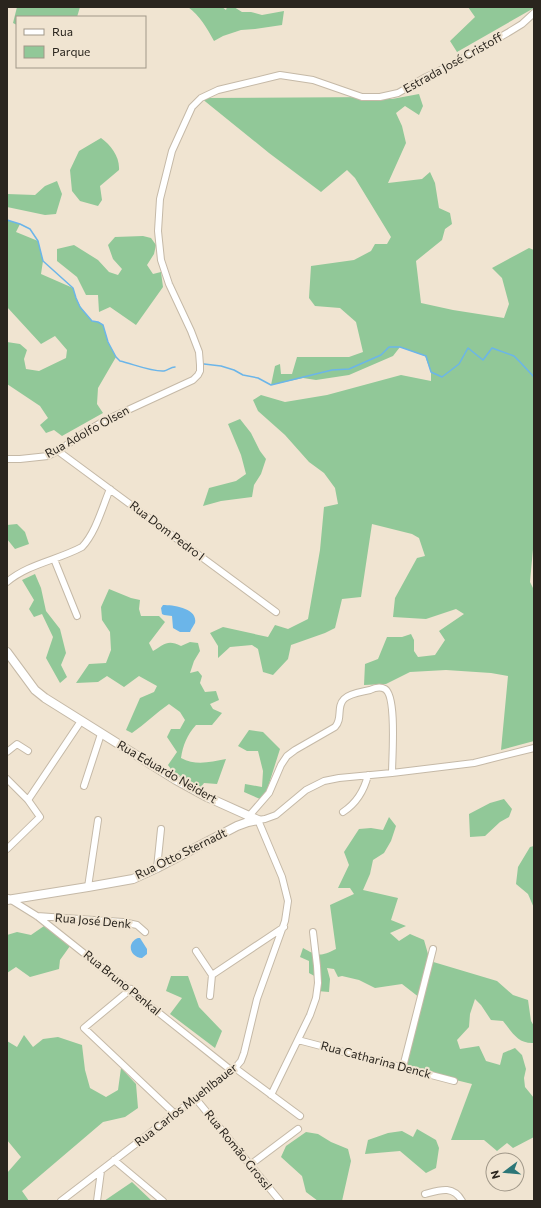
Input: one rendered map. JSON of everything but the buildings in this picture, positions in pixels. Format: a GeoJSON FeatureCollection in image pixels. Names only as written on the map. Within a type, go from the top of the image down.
{"type":"FeatureCollection","features":[{"type":"Feature","properties":{"kind":"main road","name":"Rua Eduardo Neidert"},"geometry":{"type":"LineString","coordinates":[[7,652],[30,684],[40,695],[190,788],[258,820]]}},
{"type":"Feature","properties":{"kind":"main road","name":"Rua Otto Sternadt"},"geometry":{"type":"LineString","coordinates":[[8,899],[133,879],[237,826],[258,820]]}},
{"type":"Feature","properties":{"kind":"street","name":"Estrada José Cristoff"},"geometry":{"type":"LineString","coordinates":[[187,383],[198,374],[200,365],[199,352],[191,331],[168,284],[161,260],[158,231],[160,199],[172,151],[192,107],[200,98],[218,90],[280,75],[313,80],[362,97],[380,97],[398,93],[426,77],[455,64],[522,24],[534,13]]}},
{"type":"Feature","properties":{"kind":"street","name":"Rua Adolfo Olsen"},"geometry":{"type":"LineString","coordinates":[[7,459],[48,456],[99,424],[187,383]]}},
{"type":"Feature","properties":{"kind":"street","name":"Rua Dom Pedro I"},"geometry":{"type":"LineString","coordinates":[[58,451],[276,612]]}},
{"type":"Feature","properties":{"kind":"street"},"geometry":{"type":"LineString","coordinates":[[7,582],[18,574],[77,550],[85,544],[95,525],[110,489]]}},
{"type":"Feature","properties":{"kind":"street"},"geometry":{"type":"LineString","coordinates":[[54,559],[77,616]]}},
{"type":"Feature","properties":{"kind":"street"},"geometry":{"type":"LineString","coordinates":[[249,816],[269,793],[281,765],[287,756],[337,725],[339,720],[340,705],[343,700],[349,696],[379,687],[385,689],[391,698],[392,773]]}},
{"type":"Feature","properties":{"kind":"street"},"geometry":{"type":"LineString","coordinates":[[28,800],[81,721]]}},
{"type":"Feature","properties":{"kind":"street"},"geometry":{"type":"LineString","coordinates":[[84,786],[101,734]]}},
{"type":"Feature","properties":{"kind":"street"},"geometry":{"type":"LineString","coordinates":[[7,752],[17,744],[28,751]]}},
{"type":"Feature","properties":{"kind":"street"},"geometry":{"type":"LineString","coordinates":[[258,820],[265,820],[276,815],[306,790],[324,781],[474,763],[534,748]]}},
{"type":"Feature","properties":{"kind":"street"},"geometry":{"type":"LineString","coordinates":[[343,812],[352,805],[362,793],[368,775]]}},
{"type":"Feature","properties":{"kind":"street"},"geometry":{"type":"LineString","coordinates":[[7,779],[28,800],[40,817],[7,849]]}},
{"type":"Feature","properties":{"kind":"street"},"geometry":{"type":"LineString","coordinates":[[88,887],[98,820]]}},
{"type":"Feature","properties":{"kind":"street","name":"Rua Carlos Muehlbauer"},"geometry":{"type":"LineString","coordinates":[[61,1201],[233,1070],[243,1057],[257,1000],[284,927],[288,908],[287,894],[282,877],[258,820]]}},
{"type":"Feature","properties":{"kind":"street"},"geometry":{"type":"LineString","coordinates":[[157,868],[161,829]]}},
{"type":"Feature","properties":{"kind":"street","name":"Rua Bruno Penkal"},"geometry":{"type":"LineString","coordinates":[[8,899],[37,916],[233,1070],[300,1116]]}},
{"type":"Feature","properties":{"kind":"street","name":"Rua José Denk"},"geometry":{"type":"LineString","coordinates":[[37,916],[129,923],[137,925],[145,932]]}},
{"type":"Feature","properties":{"kind":"street"},"geometry":{"type":"LineString","coordinates":[[212,975],[284,927]]}},
{"type":"Feature","properties":{"kind":"street"},"geometry":{"type":"LineString","coordinates":[[271,1095],[312,1010],[317,991],[317,966],[313,932]]}},
{"type":"Feature","properties":{"kind":"street"},"geometry":{"type":"LineString","coordinates":[[403,1067],[432,949]]}},
{"type":"Feature","properties":{"kind":"street"},"geometry":{"type":"LineString","coordinates":[[196,951],[212,975],[210,996]]}},
{"type":"Feature","properties":{"kind":"street"},"geometry":{"type":"LineString","coordinates":[[131,989],[84,1028],[175,1114]]}},
{"type":"Feature","properties":{"kind":"street","name":"Rua Catharina Denck"},"geometry":{"type":"LineString","coordinates":[[298,1040],[454,1080]]}},
{"type":"Feature","properties":{"kind":"street","name":"Rua Romão Grossl"},"geometry":{"type":"LineString","coordinates":[[196,1099],[280,1201]]}},
{"type":"Feature","properties":{"kind":"street"},"geometry":{"type":"LineString","coordinates":[[250,1165],[298,1129]]}},
{"type":"Feature","properties":{"kind":"street"},"geometry":{"type":"LineString","coordinates":[[114,1160],[163,1201]]}},
{"type":"Feature","properties":{"kind":"street"},"geometry":{"type":"LineString","coordinates":[[97,1201],[101,1171]]}},
{"type":"Feature","properties":{"kind":"street"},"geometry":{"type":"LineString","coordinates":[[425,1194],[450,1190],[455,1192],[462,1201]]}},
{"type":"Feature","properties":{"kind":"green space"},"geometry":{"type":"Polygon","coordinates":[[[17,7],[80,7],[77,16],[16,16],[16,24],[13,23],[17,7]]]}},
{"type":"Feature","properties":{"kind":"green space"},"geometry":{"type":"Polygon","coordinates":[[[188,7],[222,7],[226,10],[227,7],[234,7],[242,12],[251,12],[262,15],[284,11],[282,25],[241,30],[223,36],[214,41],[200,18],[188,7]]]}},
{"type":"Feature","properties":{"kind":"green space"},"geometry":{"type":"Polygon","coordinates":[[[468,7],[534,8],[457,52],[450,41],[475,17],[468,7]]]}},
{"type":"Feature","properties":{"kind":"green space"},"geometry":{"type":"Polygon","coordinates":[[[419,94],[423,106],[419,115],[405,106],[396,113],[402,126],[406,143],[388,183],[422,179],[430,172],[435,183],[439,208],[450,213],[452,224],[445,229],[442,240],[416,261],[421,303],[504,318],[509,304],[502,278],[492,268],[529,248],[534,250],[534,538],[530,582],[534,590],[534,741],[501,750],[508,676],[491,673],[446,670],[410,672],[386,684],[364,685],[365,664],[378,659],[387,637],[402,637],[411,634],[414,640],[414,651],[418,657],[435,655],[445,640],[439,631],[464,614],[456,609],[426,619],[393,617],[395,598],[417,558],[425,556],[419,538],[412,534],[372,524],[361,597],[342,599],[335,628],[291,645],[288,659],[273,675],[263,672],[258,649],[252,645],[230,647],[218,658],[218,646],[210,633],[223,627],[268,637],[275,625],[288,629],[308,619],[320,550],[324,507],[338,504],[335,488],[324,473],[309,462],[285,435],[258,411],[253,400],[261,395],[285,402],[327,395],[401,375],[431,381],[431,372],[425,356],[400,347],[393,356],[349,375],[316,380],[303,378],[271,385],[275,366],[280,364],[281,374],[292,374],[297,357],[349,357],[363,352],[356,322],[340,308],[315,306],[309,298],[311,266],[354,260],[371,251],[375,244],[387,244],[391,237],[355,178],[347,170],[321,192],[269,153],[201,98],[380,97],[392,99],[419,94]]]}},
{"type":"Feature","properties":{"kind":"green space"},"geometry":{"type":"Polygon","coordinates":[[[101,138],[114,152],[118,160],[119,170],[100,186],[102,200],[98,206],[80,201],[72,191],[70,170],[79,151],[101,138]]]}},
{"type":"Feature","properties":{"kind":"green space"},"geometry":{"type":"Polygon","coordinates":[[[57,181],[62,194],[56,214],[45,215],[7,207],[7,194],[35,195],[45,186],[57,181]]]}},
{"type":"Feature","properties":{"kind":"green space"},"geometry":{"type":"Polygon","coordinates":[[[7,220],[20,224],[16,232],[38,241],[43,261],[41,274],[73,288],[78,302],[85,313],[92,321],[103,325],[108,342],[116,357],[98,388],[97,404],[103,413],[62,436],[54,430],[46,433],[40,425],[48,418],[40,406],[7,384],[7,342],[20,344],[27,350],[24,359],[26,369],[39,371],[66,358],[67,350],[55,336],[41,344],[7,307],[7,220]]]}},
{"type":"Feature","properties":{"kind":"green space"},"geometry":{"type":"Polygon","coordinates":[[[143,236],[151,238],[156,245],[154,254],[147,265],[153,274],[161,272],[163,287],[136,325],[110,307],[99,312],[98,295],[86,295],[77,277],[57,261],[57,249],[74,245],[98,260],[109,272],[118,275],[122,269],[113,259],[108,245],[115,237],[143,236]]]}},
{"type":"Feature","properties":{"kind":"green space"},"geometry":{"type":"Polygon","coordinates":[[[240,419],[251,433],[266,459],[261,474],[254,485],[252,497],[221,501],[203,506],[209,488],[236,481],[246,474],[241,455],[228,424],[240,419]]]}},
{"type":"Feature","properties":{"kind":"green space"},"geometry":{"type":"Polygon","coordinates":[[[17,524],[25,532],[29,544],[15,549],[7,539],[7,525],[17,524]]]}},
{"type":"Feature","properties":{"kind":"green space"},"geometry":{"type":"Polygon","coordinates":[[[35,574],[41,588],[46,611],[60,629],[66,653],[61,665],[67,677],[60,683],[46,658],[53,637],[42,614],[34,617],[29,609],[34,600],[22,580],[35,574]]]}},
{"type":"Feature","properties":{"kind":"green space"},"geometry":{"type":"Polygon","coordinates":[[[109,589],[140,600],[139,609],[141,616],[159,616],[165,622],[149,643],[153,651],[169,643],[181,646],[190,642],[198,643],[200,651],[194,661],[190,673],[198,671],[202,676],[200,683],[205,692],[216,691],[219,700],[210,704],[213,709],[222,713],[212,725],[196,725],[186,740],[181,758],[198,763],[226,759],[217,784],[204,783],[201,787],[173,772],[168,765],[177,752],[167,737],[171,729],[180,729],[185,720],[180,712],[169,704],[132,733],[126,730],[140,698],[154,692],[157,686],[139,676],[124,687],[107,676],[98,682],[76,683],[89,664],[106,663],[111,650],[110,632],[102,620],[101,607],[109,589]]]}},
{"type":"Feature","properties":{"kind":"green space"},"geometry":{"type":"Polygon","coordinates":[[[249,730],[263,732],[280,749],[267,790],[260,799],[244,792],[245,784],[262,787],[263,771],[258,751],[247,751],[238,746],[249,730]]]}},
{"type":"Feature","properties":{"kind":"green space"},"geometry":{"type":"Polygon","coordinates":[[[504,799],[512,809],[509,817],[500,822],[485,836],[470,837],[469,814],[490,803],[504,799]]]}},
{"type":"Feature","properties":{"kind":"green space"},"geometry":{"type":"Polygon","coordinates":[[[389,817],[396,826],[391,841],[384,853],[373,860],[370,874],[363,890],[398,898],[391,920],[406,926],[390,933],[399,941],[410,934],[424,940],[430,961],[497,981],[513,995],[528,1000],[531,1021],[534,1026],[534,1043],[524,1042],[513,1033],[503,1021],[491,1020],[475,999],[470,1014],[469,1027],[457,1040],[460,1049],[479,1046],[486,1061],[500,1065],[503,1053],[515,1048],[522,1055],[526,1069],[524,1078],[525,1087],[534,1098],[534,1137],[513,1148],[507,1143],[497,1151],[484,1140],[451,1140],[472,1084],[403,1067],[420,998],[402,984],[375,988],[359,980],[342,976],[338,977],[334,969],[327,968],[330,979],[329,992],[317,991],[318,978],[309,973],[309,961],[300,957],[303,948],[315,954],[322,954],[336,949],[330,905],[354,894],[350,888],[338,888],[349,865],[344,852],[359,829],[371,828],[383,830],[389,817]]]}},
{"type":"Feature","properties":{"kind":"green space"},"geometry":{"type":"Polygon","coordinates":[[[534,846],[534,908],[528,894],[516,884],[518,867],[530,847],[534,846]]]}},
{"type":"Feature","properties":{"kind":"green space"},"geometry":{"type":"Polygon","coordinates":[[[44,926],[70,946],[60,960],[59,969],[30,977],[16,967],[7,973],[7,935],[17,932],[31,935],[44,926]]]}},
{"type":"Feature","properties":{"kind":"green space"},"geometry":{"type":"Polygon","coordinates":[[[171,976],[188,976],[199,1007],[222,1031],[215,1048],[170,1014],[182,998],[166,991],[171,976]]]}},
{"type":"Feature","properties":{"kind":"green space"},"geometry":{"type":"Polygon","coordinates":[[[24,1035],[33,1047],[43,1039],[58,1037],[82,1045],[85,1070],[90,1088],[106,1097],[118,1090],[121,1068],[136,1084],[138,1108],[125,1117],[103,1122],[22,1191],[29,1201],[7,1201],[7,1173],[21,1157],[7,1140],[7,1041],[17,1047],[24,1035]]]}},
{"type":"Feature","properties":{"kind":"green space"},"geometry":{"type":"Polygon","coordinates":[[[417,1129],[436,1140],[439,1148],[436,1168],[426,1173],[400,1151],[365,1154],[368,1140],[388,1133],[402,1131],[413,1137],[417,1129]]]}},
{"type":"Feature","properties":{"kind":"green space"},"geometry":{"type":"Polygon","coordinates":[[[306,1132],[318,1134],[331,1142],[348,1149],[351,1161],[342,1201],[318,1201],[306,1192],[302,1176],[281,1157],[286,1146],[306,1132]]]}},
{"type":"Feature","properties":{"kind":"green space"},"geometry":{"type":"Polygon","coordinates":[[[132,1182],[152,1201],[104,1201],[132,1182]]]}},
{"type":"Feature","properties":{"kind":"water"},"geometry":{"type":"Polygon","coordinates":[[[163,605],[184,608],[193,614],[195,623],[190,632],[180,632],[173,628],[172,616],[162,614],[161,608],[163,605]]]}},
{"type":"Feature","properties":{"kind":"water"},"geometry":{"type":"Polygon","coordinates":[[[140,938],[147,949],[147,954],[142,958],[132,953],[131,950],[132,943],[140,938]]]}},
{"type":"Feature","properties":{"kind":"waterway"},"geometry":{"type":"LineString","coordinates":[[7,220],[30,229],[38,241],[43,261],[73,288],[80,307],[92,321],[103,325],[108,342],[116,357],[120,361],[159,371],[164,371],[175,367]]}},
{"type":"Feature","properties":{"kind":"waterway"},"geometry":{"type":"LineString","coordinates":[[204,364],[221,366],[234,370],[243,375],[258,378],[271,385],[332,370],[349,369],[381,355],[389,347],[400,347],[426,356],[431,372],[442,377],[459,364],[468,348],[483,360],[492,348],[514,356],[534,377]]}}]}
